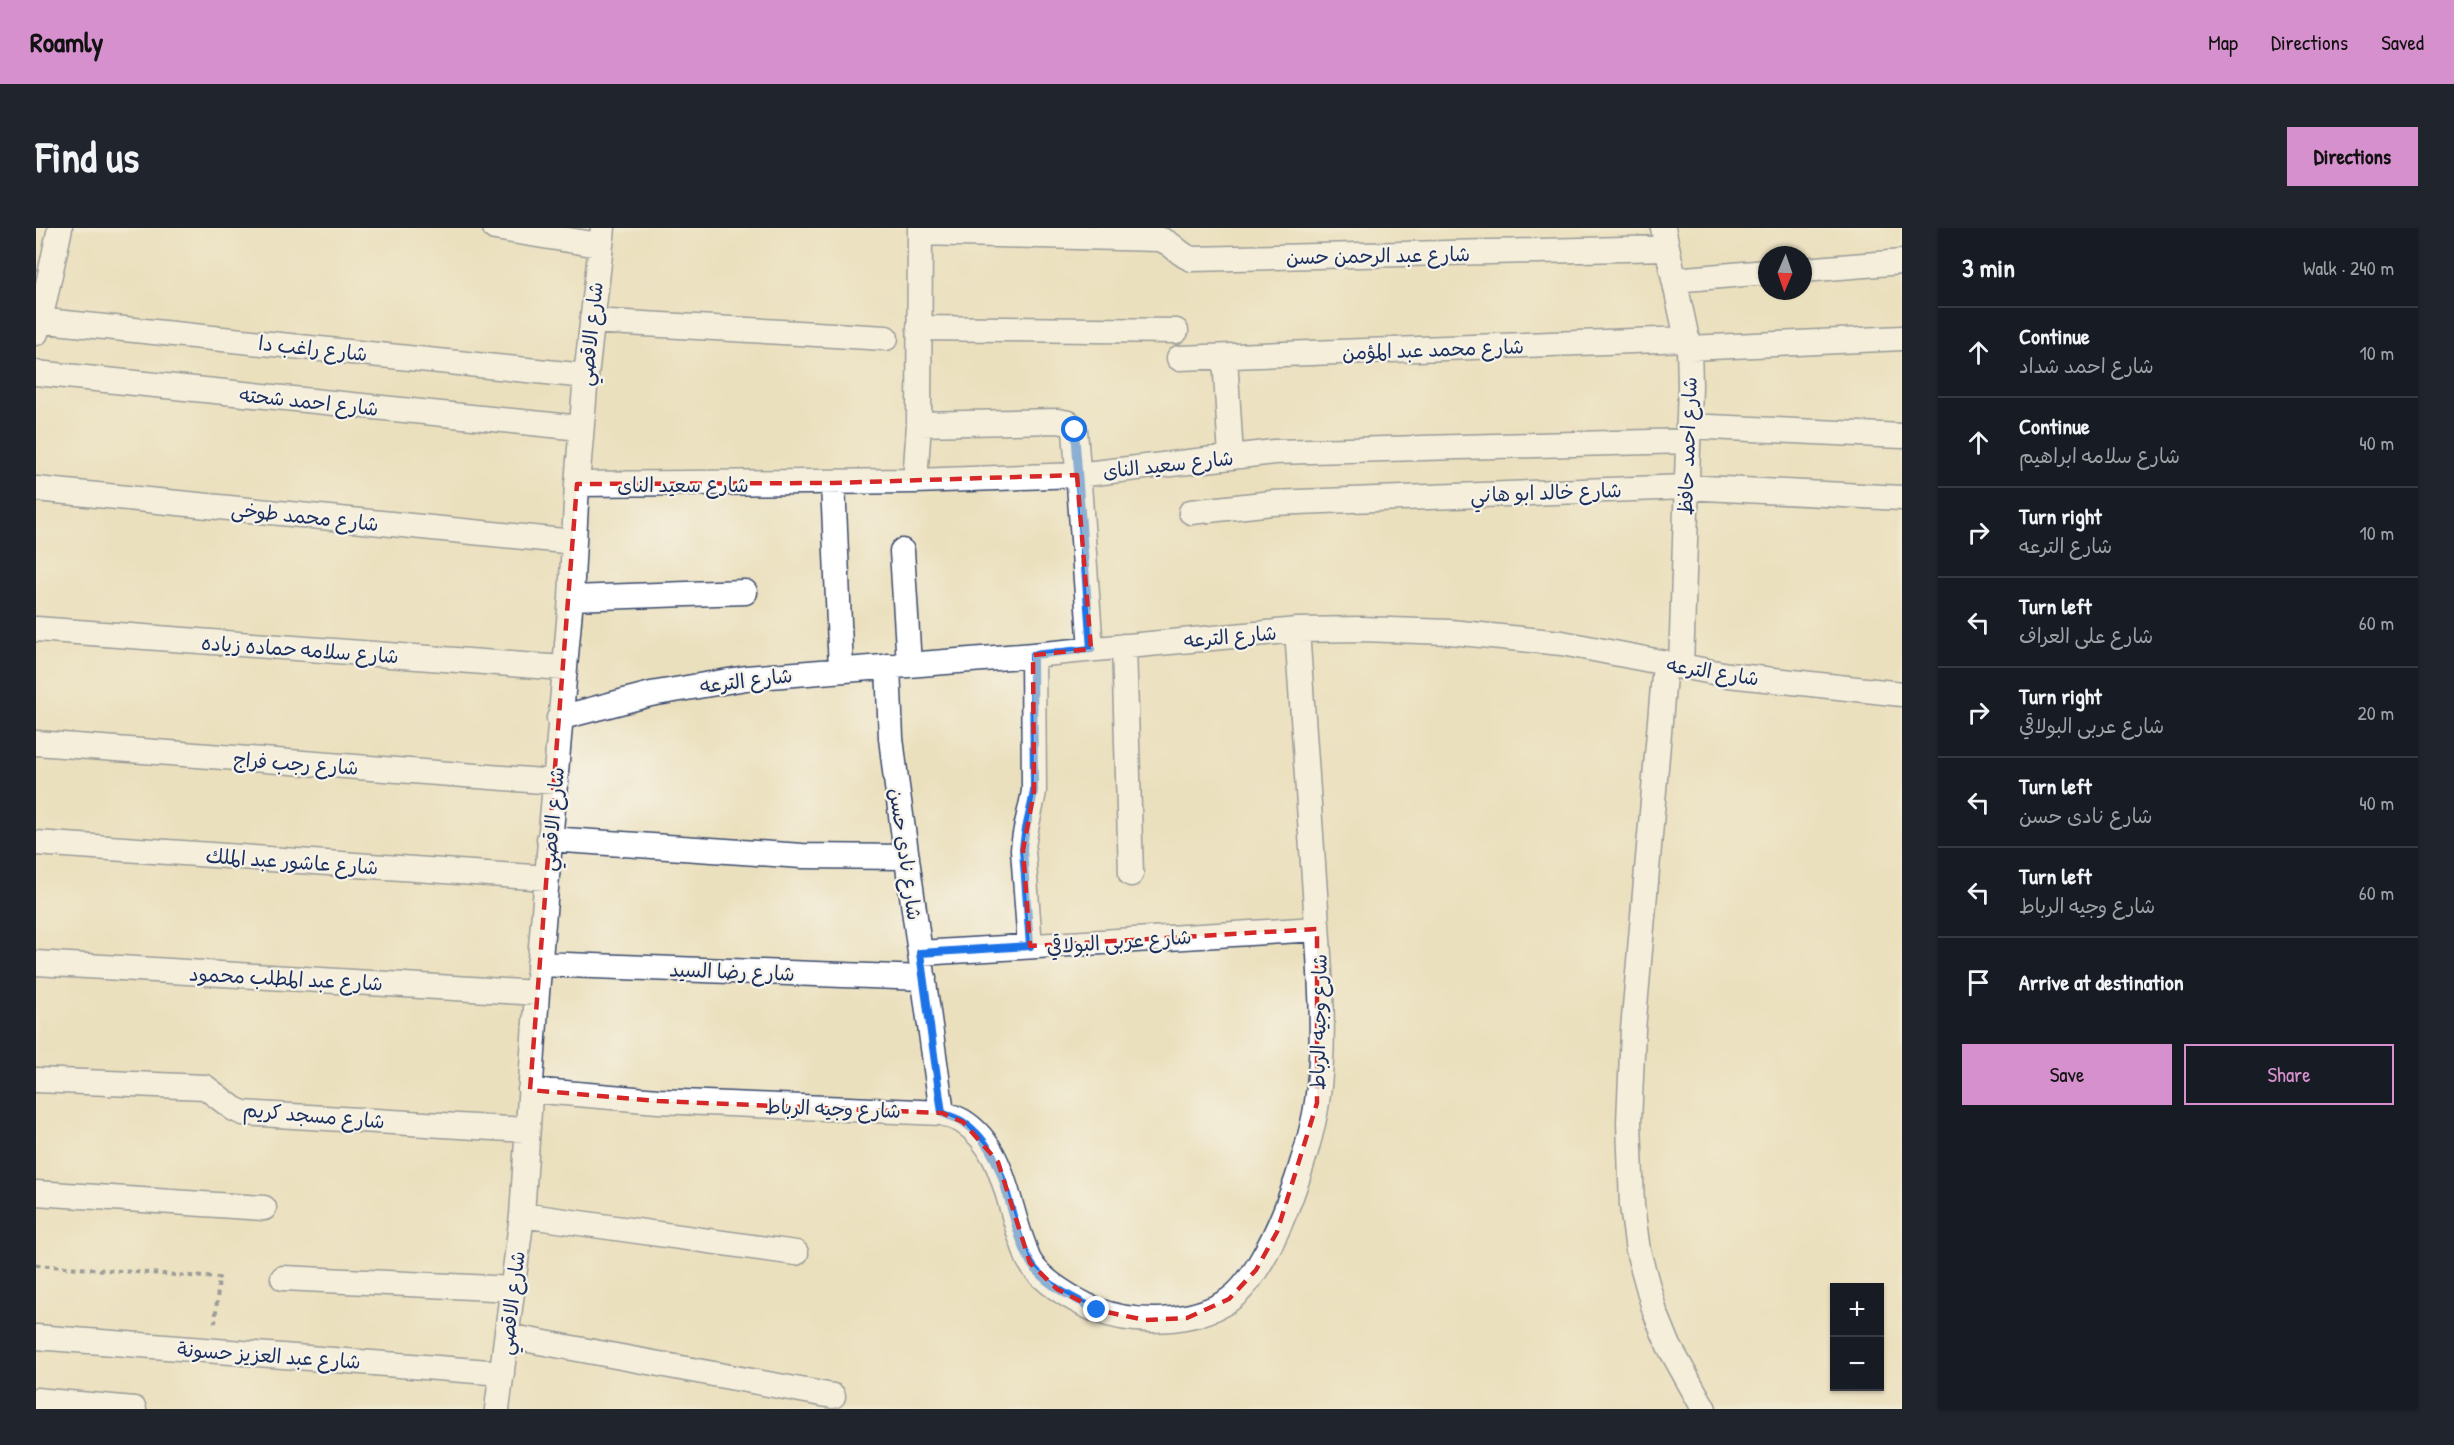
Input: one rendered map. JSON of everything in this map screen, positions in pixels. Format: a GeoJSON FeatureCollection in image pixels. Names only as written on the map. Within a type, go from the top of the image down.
{"type":"FeatureCollection","features":[{"type":"Feature","properties":{"kind":"street"},"geometry":{"type":"LineString","coordinates":[[37,325],[60,228]]}},
{"type":"Feature","properties":{"kind":"street"},"geometry":{"type":"LineString","coordinates":[[495,228],[601,236]]}},
{"type":"Feature","properties":{"kind":"street"},"geometry":{"type":"LineString","coordinates":[[915,481],[919,424],[920,231]]}},
{"type":"Feature","properties":{"kind":"street","name":"شارع عبد الرحمن حسن"},"geometry":{"type":"LineString","coordinates":[[920,231],[1159,239],[1169,242],[1180,255],[1192,259],[1665,238]]}},
{"type":"Feature","properties":{"kind":"street","name":"شارع الاقصي"},"geometry":{"type":"LineString","coordinates":[[497,1409],[522,1215],[539,964],[571,598],[581,428],[601,236]]}},
{"type":"Feature","properties":{"kind":"street","name":"شارع احمد حافظ"},"geometry":{"type":"LineString","coordinates":[[1665,238],[1688,344],[1690,385],[1673,666]]}},
{"type":"Feature","properties":{"kind":"street"},"geometry":{"type":"LineString","coordinates":[[1812,269],[1902,262]]}},
{"type":"Feature","properties":{"kind":"street"},"geometry":{"type":"LineString","coordinates":[[1674,279],[1758,273]]}},
{"type":"Feature","properties":{"kind":"street"},"geometry":{"type":"LineString","coordinates":[[591,321],[886,338]]}},
{"type":"Feature","properties":{"kind":"street","name":"شارع راغب دا"},"geometry":{"type":"LineString","coordinates":[[37,325],[586,376]]}},
{"type":"Feature","properties":{"kind":"street"},"geometry":{"type":"LineString","coordinates":[[919,328],[1176,331]]}},
{"type":"Feature","properties":{"kind":"street","name":"شارع محمد عبد المؤمن"},"geometry":{"type":"LineString","coordinates":[[1179,358],[1902,338]]}},
{"type":"Feature","properties":{"kind":"street"},"geometry":{"type":"LineString","coordinates":[[1225,357],[1231,457]]}},
{"type":"Feature","properties":{"kind":"street","name":"شارع احمد شحته"},"geometry":{"type":"LineString","coordinates":[[36,373],[581,428]]}},
{"type":"Feature","properties":{"kind":"street"},"geometry":{"type":"LineString","coordinates":[[919,424],[1058,421],[1069,423],[1075,430],[1091,649]]}},
{"type":"Feature","properties":{"kind":"street","name":"شارع سعيد الناى"},"geometry":{"type":"LineString","coordinates":[[577,484],[833,483],[1077,475],[1274,452],[1688,433],[1902,436]]}},
{"type":"Feature","properties":{"kind":"street"},"geometry":{"type":"LineString","coordinates":[[833,483],[841,670]]}},
{"type":"Feature","properties":{"kind":"street","name":"شارع خالد ابو هاني"},"geometry":{"type":"LineString","coordinates":[[1191,512],[1272,503],[1685,487],[1902,498]]}},
{"type":"Feature","properties":{"kind":"street","name":"شارع محمد طوخى"},"geometry":{"type":"LineString","coordinates":[[36,489],[574,542]]}},
{"type":"Feature","properties":{"kind":"street","name":"شارع نادى حسن"},"geometry":{"type":"LineString","coordinates":[[902,551],[899,665],[892,748],[942,1113]]}},
{"type":"Feature","properties":{"kind":"street"},"geometry":{"type":"LineString","coordinates":[[571,598],[746,592]]}},
{"type":"Feature","properties":{"kind":"street","name":"شارع سلامه حماده زياده"},"geometry":{"type":"LineString","coordinates":[[36,629],[564,668]]}},
{"type":"Feature","properties":{"kind":"street","name":"شارع الترعه"},"geometry":{"type":"LineString","coordinates":[[559,718],[651,694],[746,678],[1033,655],[1297,630],[1361,629],[1450,633],[1562,644],[1728,675],[1902,694]]}},
{"type":"Feature","properties":{"kind":"street","name":"شارع وجيه الرباط"},"geometry":{"type":"LineString","coordinates":[[530,1090],[658,1101],[942,1113],[963,1122],[978,1136],[998,1162],[1015,1223],[1030,1263],[1057,1289],[1097,1310],[1144,1320],[1187,1318],[1229,1299],[1256,1270],[1277,1232],[1303,1158],[1317,1103],[1320,1049],[1317,929],[1297,630]]}},
{"type":"Feature","properties":{"kind":"street"},"geometry":{"type":"LineString","coordinates":[[1124,646],[1131,874]]}},
{"type":"Feature","properties":{"kind":"street"},"geometry":{"type":"LineString","coordinates":[[1030,946],[1023,835],[1034,791],[1033,655]]}},
{"type":"Feature","properties":{"kind":"street"},"geometry":{"type":"LineString","coordinates":[[1673,666],[1633,1030],[1629,1122],[1632,1206],[1638,1251],[1655,1312],[1668,1346],[1704,1409]]}},
{"type":"Feature","properties":{"kind":"street","name":"شارع رجب فراج"},"geometry":{"type":"LineString","coordinates":[[36,743],[556,782]]}},
{"type":"Feature","properties":{"kind":"street"},"geometry":{"type":"LineString","coordinates":[[549,839],[802,856],[908,857]]}},
{"type":"Feature","properties":{"kind":"street","name":"شارع عاشور عبد الملك"},"geometry":{"type":"LineString","coordinates":[[36,843],[547,879]]}},
{"type":"Feature","properties":{"kind":"street","name":"شارع عربى البولاقي"},"geometry":{"type":"LineString","coordinates":[[920,953],[1317,929]]}},
{"type":"Feature","properties":{"kind":"street","name":"شارع عبد المطلب محمود"},"geometry":{"type":"LineString","coordinates":[[36,963],[537,993]]}},
{"type":"Feature","properties":{"kind":"street","name":"شارع رضا السيد"},"geometry":{"type":"LineString","coordinates":[[539,964],[924,978]]}},
{"type":"Feature","properties":{"kind":"street","name":"شارع مسجد كريم"},"geometry":{"type":"LineString","coordinates":[[36,1080],[205,1087],[243,1113],[527,1130]]}},
{"type":"Feature","properties":{"kind":"street"},"geometry":{"type":"LineString","coordinates":[[36,1193],[264,1208]]}},
{"type":"Feature","properties":{"kind":"street"},"geometry":{"type":"LineString","coordinates":[[522,1215],[796,1252]]}},
{"type":"Feature","properties":{"kind":"street"},"geometry":{"type":"LineString","coordinates":[[283,1278],[513,1288]]}},
{"type":"Feature","properties":{"kind":"street"},"geometry":{"type":"LineString","coordinates":[[507,1336],[833,1396]]}},
{"type":"Feature","properties":{"kind":"street","name":"شارع عبد العزيز حسونة"},"geometry":{"type":"LineString","coordinates":[[36,1337],[502,1373]]}},
{"type":"Feature","properties":{"kind":"street"},"geometry":{"type":"LineString","coordinates":[[36,1400],[134,1409]]}},
{"type":"Feature","properties":{"kind":"path"},"geometry":{"type":"LineString","coordinates":[[36,1265],[219,1278],[213,1351]]}},
{"type":"Feature","properties":{"kind":"highlighted area"},"geometry":{"type":"Polygon","coordinates":[[[1077,475],[1091,649],[1033,655],[1034,791],[1023,850],[1030,946],[1317,929],[1317,1103],[1277,1232],[1256,1270],[1229,1299],[1187,1318],[1145,1320],[1097,1310],[1057,1289],[1030,1263],[998,1162],[963,1122],[942,1113],[897,1109],[658,1101],[530,1090],[577,484],[833,483],[1077,475]]]}},
{"type":"Feature","properties":{"kind":"route"},"geometry":{"type":"LineString","coordinates":[[1075,430],[1091,649],[1033,655],[1034,791],[1023,835],[1030,946],[920,953],[942,1113],[963,1122],[978,1136],[998,1162],[1015,1223],[1030,1263],[1057,1289],[1097,1310]]}}]}
